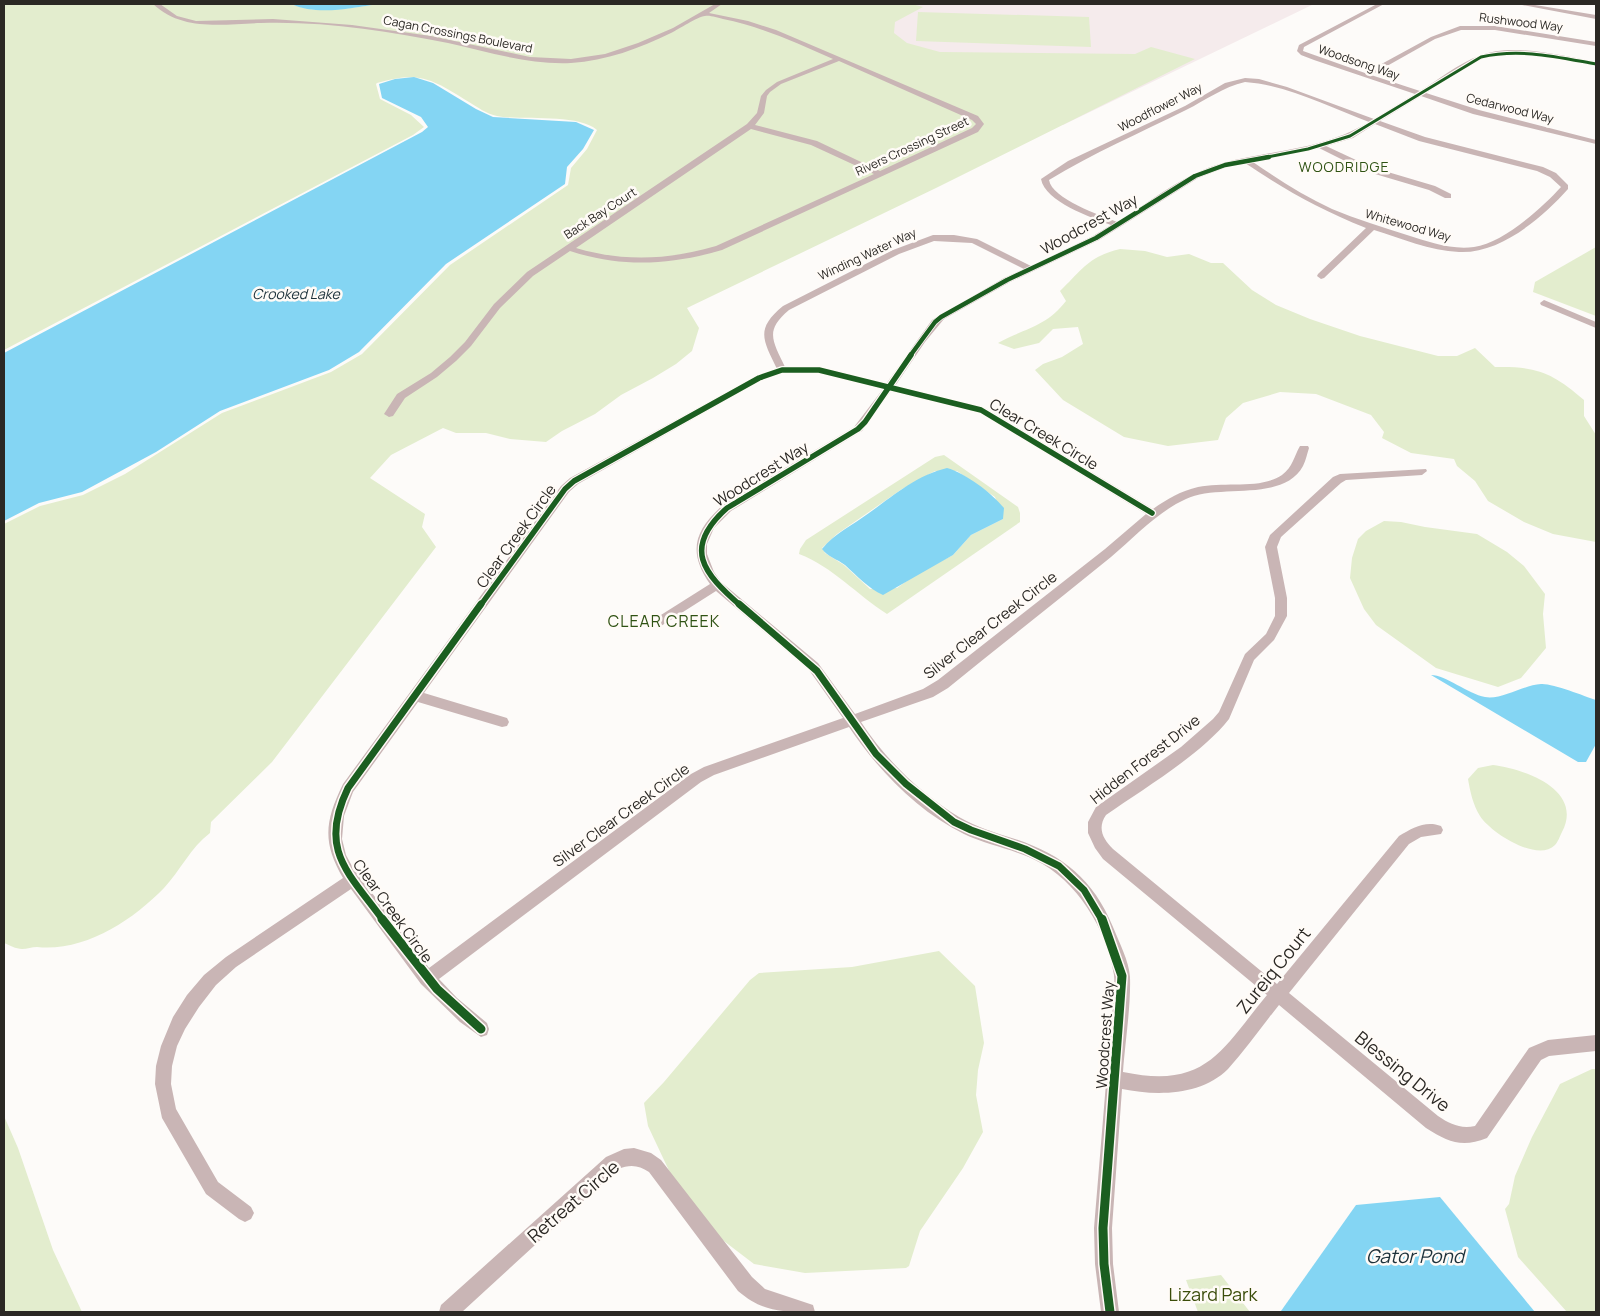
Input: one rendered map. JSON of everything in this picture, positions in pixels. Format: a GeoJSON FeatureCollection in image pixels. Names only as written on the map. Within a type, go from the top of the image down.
{"type":"FeatureCollection","features":[{"type":"Feature","properties":{"kind":"street","name":"Cagan Crossings Boulevard"},"geometry":{"type":"LineString","coordinates":[[156,4],[175,17],[186,21],[204,23],[251,20],[356,27],[441,40],[520,59],[563,62],[592,59],[614,54],[680,27],[719,4]]}},
{"type":"Feature","properties":{"kind":"street","name":"Woodsong Way"},"geometry":{"type":"LineString","coordinates":[[1381,4],[1318,36],[1300,48],[1303,54],[1418,94]]}},
{"type":"Feature","properties":{"kind":"street"},"geometry":{"type":"LineString","coordinates":[[1520,4],[1596,16]]}},
{"type":"Feature","properties":{"kind":"street","name":"Rivers Crossing Street"},"geometry":{"type":"LineString","coordinates":[[569,248],[589,255],[647,262],[670,261],[696,256],[719,248],[976,130],[980,124],[975,118],[774,31],[746,22],[704,14]]}},
{"type":"Feature","properties":{"kind":"street","name":"Rushwood Way"},"geometry":{"type":"LineString","coordinates":[[1365,76],[1433,38],[1460,28],[1495,28],[1596,44]]}},
{"type":"Feature","properties":{"kind":"street","name":"Woodcrest Way"},"geometry":{"type":"LineString","coordinates":[[1110,1312],[1104,1264],[1103,1228],[1122,976],[1105,923],[1085,891],[1058,865],[1041,854],[1022,846],[972,832],[949,819],[889,768],[877,755],[815,669],[717,585],[707,573],[701,554],[701,544],[711,523],[727,508],[858,429],[890,388],[935,322],[1030,269],[1070,252],[1117,226],[1188,180],[1218,167],[1321,146],[1350,136],[1476,59],[1490,54],[1525,52],[1596,64]]}},
{"type":"Feature","properties":{"kind":"street","name":"Back Bay Court"},"geometry":{"type":"LineString","coordinates":[[389,414],[401,396],[434,375],[468,344],[496,306],[530,274],[750,126],[760,113],[764,96],[779,83],[839,59]]}},
{"type":"Feature","properties":{"kind":"street","name":"Woodflower Way"},"geometry":{"type":"LineString","coordinates":[[1117,226],[1059,198],[1046,188],[1044,184],[1045,179],[1071,164],[1187,107],[1228,84],[1245,80],[1268,83],[1375,122]]}},
{"type":"Feature","properties":{"kind":"street","name":"Cedarwood Way"},"geometry":{"type":"LineString","coordinates":[[1418,94],[1492,116],[1596,142]]}},
{"type":"Feature","properties":{"kind":"street","name":"Whitewood Way"},"geometry":{"type":"LineString","coordinates":[[1245,160],[1302,198],[1372,227],[1446,249],[1466,250],[1483,248],[1502,240],[1551,203],[1565,187],[1553,176],[1540,169],[1445,146],[1375,122]]}},
{"type":"Feature","properties":{"kind":"street"},"geometry":{"type":"LineString","coordinates":[[750,126],[814,143],[880,174]]}},
{"type":"Feature","properties":{"kind":"street"},"geometry":{"type":"LineString","coordinates":[[1321,146],[1368,169],[1432,188],[1448,196]]}},
{"type":"Feature","properties":{"kind":"street"},"geometry":{"type":"LineString","coordinates":[[1321,276],[1372,227]]}},
{"type":"Feature","properties":{"kind":"street","name":"Winding Water Way"},"geometry":{"type":"LineString","coordinates":[[782,370],[769,344],[767,332],[771,320],[786,308],[911,245],[933,238],[966,239],[982,244],[1030,269]]}},
{"type":"Feature","properties":{"kind":"street"},"geometry":{"type":"LineString","coordinates":[[1544,303],[1596,325]]}},
{"type":"Feature","properties":{"kind":"street","name":"Clear Creek Circle"},"geometry":{"type":"LineString","coordinates":[[481,1028],[461,1014],[427,979],[353,880],[341,861],[336,845],[337,814],[348,788],[565,489],[574,481],[759,378],[782,370],[807,369],[819,370],[981,410],[1152,513]]}},
{"type":"Feature","properties":{"kind":"street","name":"Silver Clear Creek Circle"},"geometry":{"type":"LineString","coordinates":[[427,979],[696,778],[709,771],[918,697],[943,684],[1124,541],[1152,513],[1185,494],[1198,490],[1270,484],[1297,469],[1302,462],[1304,448]]}},
{"type":"Feature","properties":{"kind":"street","name":"Hidden Forest Drive"},"geometry":{"type":"LineString","coordinates":[[1278,994],[1108,854],[1096,838],[1094,832],[1095,820],[1105,807],[1192,746],[1224,715],[1249,657],[1270,636],[1281,616],[1282,604],[1271,547],[1276,535],[1337,480],[1344,477],[1422,471]]}},
{"type":"Feature","properties":{"kind":"street"},"geometry":{"type":"LineString","coordinates":[[657,623],[717,585]]}},
{"type":"Feature","properties":{"kind":"street"},"geometry":{"type":"LineString","coordinates":[[414,696],[502,722]]}},
{"type":"Feature","properties":{"kind":"street","name":"Zureiq Court"},"geometry":{"type":"LineString","coordinates":[[1115,1079],[1162,1086],[1187,1082],[1208,1073],[1232,1053],[1404,840],[1419,831],[1436,830]]}},
{"type":"Feature","properties":{"kind":"street"},"geometry":{"type":"LineString","coordinates":[[245,1213],[212,1188],[168,1112],[163,1084],[164,1066],[169,1046],[178,1023],[192,1000],[210,980],[231,962],[353,880]]}},
{"type":"Feature","properties":{"kind":"street","name":"Blessing Drive"},"geometry":{"type":"LineString","coordinates":[[1278,994],[1432,1122],[1446,1131],[1462,1136],[1476,1135],[1482,1132],[1535,1054],[1548,1048],[1596,1043]]}},
{"type":"Feature","properties":{"kind":"street","name":"Retreat Circle"},"geometry":{"type":"LineString","coordinates":[[448,1312],[612,1164],[632,1156],[644,1158],[655,1166],[749,1288],[759,1296],[806,1312]]}},
{"type":"Feature","properties":{"kind":"shaded area"},"geometry":{"type":"Polygon","coordinates":[[[858,4],[1314,4],[1063,125],[894,54],[858,4]]]}},
{"type":"Feature","properties":{"kind":"green space"},"geometry":{"type":"Polygon","coordinates":[[[4,4],[291,4],[323,10],[378,4],[912,4],[923,7],[895,22],[894,33],[907,43],[940,52],[1135,54],[1151,47],[1195,59],[936,188],[687,308],[699,328],[692,351],[676,364],[621,395],[595,414],[562,431],[546,442],[510,439],[486,433],[456,433],[443,428],[391,455],[370,478],[425,514],[422,527],[436,547],[272,762],[211,822],[210,833],[191,852],[164,888],[137,912],[106,932],[72,945],[22,949],[4,943],[4,524],[40,506],[83,495],[125,474],[222,413],[331,372],[362,354],[450,265],[568,185],[571,168],[587,149],[597,130],[577,121],[564,119],[493,115],[446,88],[426,79],[405,77],[377,83],[380,99],[411,115],[424,127],[413,135],[4,350],[4,4]]]}},
{"type":"Feature","properties":{"kind":"green space"},"geometry":{"type":"Polygon","coordinates":[[[918,12],[1089,17],[1091,47],[916,41],[918,12]]]}},
{"type":"Feature","properties":{"kind":"green space"},"geometry":{"type":"Polygon","coordinates":[[[1596,247],[1596,316],[1533,292],[1535,282],[1596,247]]]}},
{"type":"Feature","properties":{"kind":"green space"},"geometry":{"type":"Polygon","coordinates":[[[1120,249],[1145,251],[1167,257],[1189,254],[1211,263],[1223,263],[1252,290],[1276,305],[1310,319],[1360,336],[1438,356],[1457,356],[1475,348],[1495,367],[1533,370],[1544,373],[1563,383],[1584,400],[1584,416],[1596,435],[1596,542],[1553,534],[1524,522],[1488,501],[1475,481],[1457,466],[1454,459],[1411,453],[1382,438],[1384,432],[1371,415],[1316,394],[1280,392],[1243,403],[1226,418],[1218,440],[1168,446],[1124,437],[1063,400],[1035,370],[1083,344],[1078,327],[1053,329],[1039,343],[1014,349],[998,343],[1043,322],[1051,316],[1066,301],[1060,291],[1081,270],[1100,256],[1120,249]]]}},
{"type":"Feature","properties":{"kind":"green space"},"geometry":{"type":"Polygon","coordinates":[[[944,455],[1018,507],[1020,522],[887,614],[823,566],[799,554],[806,540],[935,457],[944,455]],[[935,471],[902,489],[837,534],[822,548],[825,553],[844,565],[870,589],[897,588],[915,575],[953,555],[971,535],[1003,519],[995,497],[957,471],[935,471]]]}},
{"type":"Feature","properties":{"kind":"green space"},"geometry":{"type":"Polygon","coordinates":[[[1384,521],[1477,534],[1507,552],[1524,566],[1545,594],[1543,614],[1546,648],[1521,678],[1498,687],[1436,668],[1376,625],[1364,609],[1350,578],[1352,558],[1358,539],[1366,531],[1384,521]]]}},
{"type":"Feature","properties":{"kind":"green space"},"geometry":{"type":"Polygon","coordinates":[[[1493,765],[1520,771],[1535,777],[1548,784],[1558,793],[1565,804],[1567,817],[1555,845],[1547,850],[1526,848],[1503,837],[1485,823],[1474,803],[1468,779],[1478,768],[1493,765]]]}},
{"type":"Feature","properties":{"kind":"green space"},"geometry":{"type":"Polygon","coordinates":[[[939,951],[975,986],[984,1043],[978,1070],[976,1095],[983,1132],[963,1168],[920,1231],[909,1266],[906,1268],[805,1273],[754,1264],[716,1235],[672,1177],[648,1126],[644,1103],[750,980],[759,973],[852,967],[939,951]]]}},
{"type":"Feature","properties":{"kind":"green space"},"geometry":{"type":"Polygon","coordinates":[[[1592,1069],[1596,1069],[1596,1312],[1567,1312],[1518,1257],[1505,1209],[1509,1204],[1515,1176],[1532,1137],[1560,1084],[1592,1069]]]}},
{"type":"Feature","properties":{"kind":"green space"},"geometry":{"type":"Polygon","coordinates":[[[4,1116],[18,1148],[53,1250],[82,1312],[4,1312],[4,1116]]]}},
{"type":"Feature","properties":{"kind":"green space","name":"Lizard Park"},"geometry":{"type":"Polygon","coordinates":[[[1221,1275],[1250,1312],[1198,1312],[1186,1280],[1221,1275]]]}},
{"type":"Feature","properties":{"kind":"water"},"geometry":{"type":"Polygon","coordinates":[[[291,4],[378,4],[346,9],[312,10],[291,4]]]}},
{"type":"Feature","properties":{"kind":"water","name":"Crooked Lake"},"geometry":{"type":"Polygon","coordinates":[[[414,77],[433,83],[493,117],[576,122],[594,130],[583,149],[567,167],[565,184],[446,264],[359,352],[329,370],[220,411],[156,452],[82,492],[39,503],[4,521],[4,353],[422,132],[428,127],[421,117],[382,98],[379,84],[395,79],[414,77]]]}},
{"type":"Feature","properties":{"kind":"water"},"geometry":{"type":"Polygon","coordinates":[[[947,468],[962,474],[978,484],[1004,508],[1003,519],[971,535],[953,555],[883,595],[822,549],[838,534],[915,481],[947,468]]]}},
{"type":"Feature","properties":{"kind":"water"},"geometry":{"type":"Polygon","coordinates":[[[1431,675],[1443,678],[1485,697],[1498,696],[1534,685],[1546,684],[1596,700],[1596,744],[1586,762],[1578,762],[1431,675]]]}},
{"type":"Feature","properties":{"kind":"water","name":"Gator Pond"},"geometry":{"type":"Polygon","coordinates":[[[1440,1197],[1535,1312],[1281,1311],[1356,1205],[1440,1197]]]}},
{"type":"Feature","properties":{"kind":"cycle path"},"geometry":{"type":"LineString","coordinates":[[1110,1312],[1104,1264],[1103,1228],[1122,976],[1099,913],[1084,890],[1059,866],[1042,856],[954,822],[890,769],[868,744],[833,691],[817,671],[717,585],[704,564],[702,554],[704,535],[709,526],[727,508],[858,429],[865,422],[921,340],[941,317],[1007,280],[1096,238],[1195,176],[1225,165],[1308,149],[1350,136],[1481,57],[1495,54],[1524,53],[1596,64]]}},
{"type":"Feature","properties":{"kind":"cycle path"},"geometry":{"type":"LineString","coordinates":[[481,1029],[465,1017],[424,974],[354,881],[339,856],[336,847],[335,824],[348,788],[565,489],[574,481],[759,378],[782,370],[807,369],[819,370],[981,410],[1152,513]]}},
{"type":"Feature","properties":{"kind":"district","name":"WOODRIDGE"},"geometry":{"type":"Point","coordinates":[1344,166]}},
{"type":"Feature","properties":{"kind":"district","name":"CLEAR CREEK"},"geometry":{"type":"Point","coordinates":[664,621]}}]}
